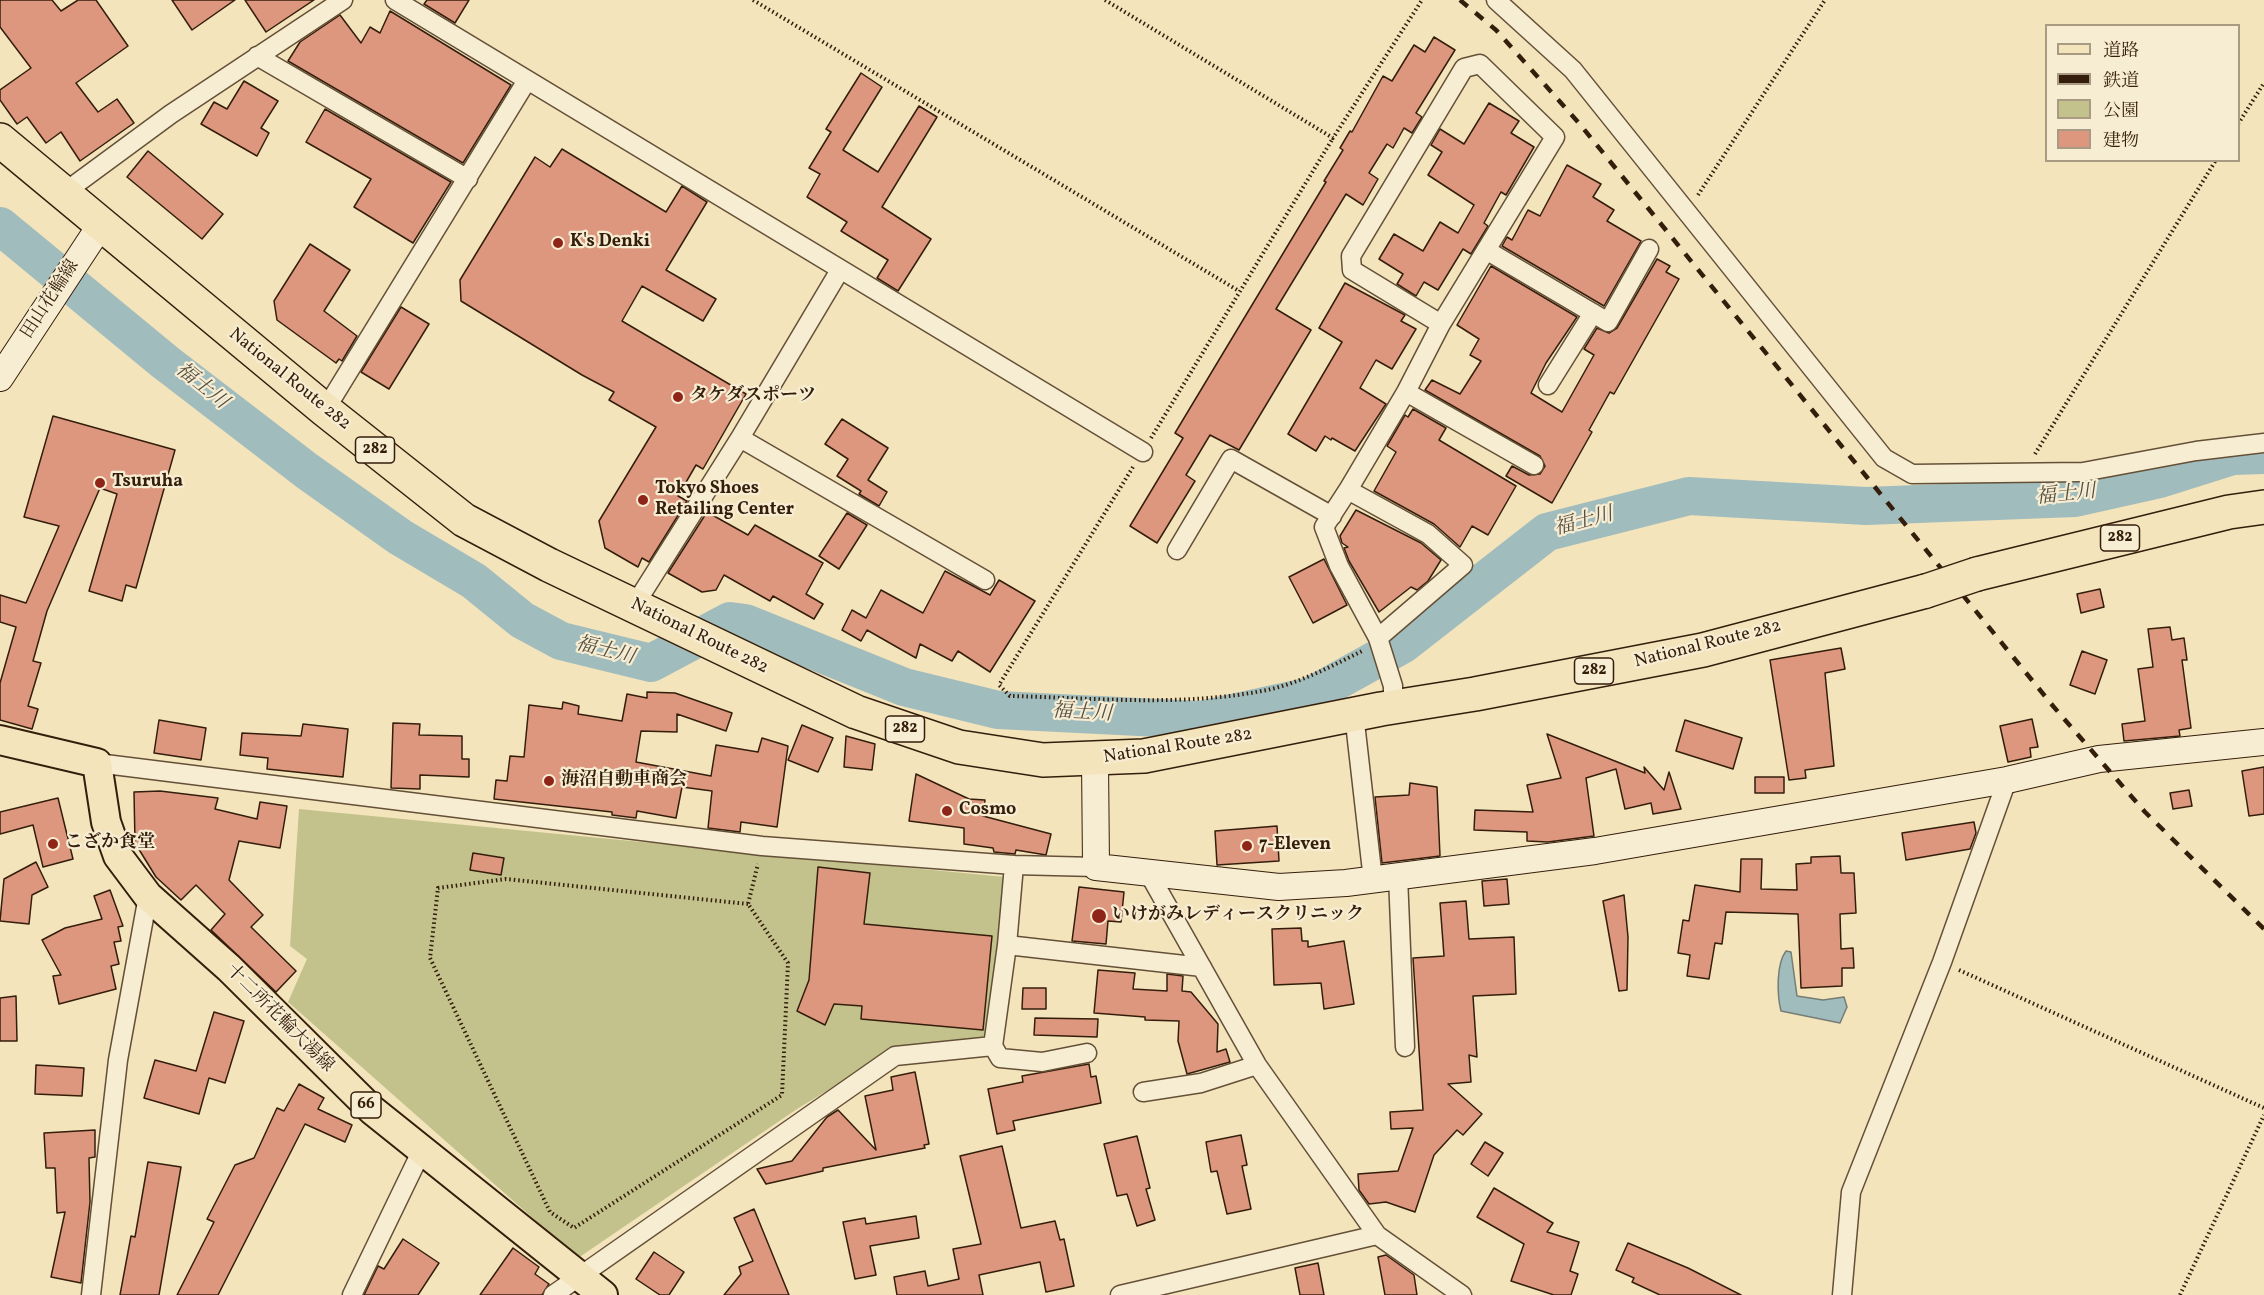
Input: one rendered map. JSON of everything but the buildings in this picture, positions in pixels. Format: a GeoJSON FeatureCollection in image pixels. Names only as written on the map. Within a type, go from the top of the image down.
{"type":"FeatureCollection","features":[{"type":"Feature","properties":{"kind":"highway","name":"National Route 282"},"geometry":{"type":"LineString","coordinates":[[0,140],[325,410],[464,520],[493,537],[856,712],[959,747],[1043,760],[1095,760],[1144,756],[1354,714],[1393,696],[1475,694],[1703,650],[1926,591],[1977,574],[2229,512],[2264,507]]}},
{"type":"Feature","properties":{"kind":"main road"},"geometry":{"type":"LineString","coordinates":[[0,740],[98,763]]}},
{"type":"Feature","properties":{"kind":"main road","name":"十二所花輪大湯線"},"geometry":{"type":"LineString","coordinates":[[98,763],[106,822],[118,856],[148,896],[229,968],[372,1110],[603,1295]]}},
{"type":"Feature","properties":{"kind":"street"},"geometry":{"type":"LineString","coordinates":[[65,192],[171,114],[343,0]]}},
{"type":"Feature","properties":{"kind":"street"},"geometry":{"type":"LineString","coordinates":[[395,0],[526,82],[1143,452]]}},
{"type":"Feature","properties":{"kind":"street"},"geometry":{"type":"LineString","coordinates":[[1496,0],[1573,70],[1884,458],[1912,474],[2083,472],[2196,451],[2264,443]]}},
{"type":"Feature","properties":{"kind":"street"},"geometry":{"type":"LineString","coordinates":[[257,56],[468,179]]}},
{"type":"Feature","properties":{"kind":"street"},"geometry":{"type":"LineString","coordinates":[[1393,696],[1379,640],[1339,566],[1324,527],[1406,392],[1441,324],[1555,137],[1480,64],[1464,68],[1351,256],[1352,270],[1441,324]]}},
{"type":"Feature","properties":{"kind":"street"},"geometry":{"type":"LineString","coordinates":[[325,410],[526,82]]}},
{"type":"Feature","properties":{"kind":"street","name":"田山花輪線"},"geometry":{"type":"LineString","coordinates":[[0,378],[102,223]]}},
{"type":"Feature","properties":{"kind":"street"},"geometry":{"type":"LineString","coordinates":[[1486,250],[1608,322],[1649,249]]}},
{"type":"Feature","properties":{"kind":"street"},"geometry":{"type":"LineString","coordinates":[[634,606],[740,438],[840,270]]}},
{"type":"Feature","properties":{"kind":"street"},"geometry":{"type":"LineString","coordinates":[[1548,385],[1593,313]]}},
{"type":"Feature","properties":{"kind":"street"},"geometry":{"type":"LineString","coordinates":[[1406,392],[1534,465]]}},
{"type":"Feature","properties":{"kind":"street"},"geometry":{"type":"LineString","coordinates":[[740,438],[985,580]]}},
{"type":"Feature","properties":{"kind":"street"},"geometry":{"type":"LineString","coordinates":[[1178,550],[1231,459],[1332,516]]}},
{"type":"Feature","properties":{"kind":"street"},"geometry":{"type":"LineString","coordinates":[[1348,490],[1428,534],[1463,565],[1379,640]]}},
{"type":"Feature","properties":{"kind":"street"},"geometry":{"type":"LineString","coordinates":[[1354,714],[1373,880]]}},
{"type":"Feature","properties":{"kind":"street"},"geometry":{"type":"LineString","coordinates":[[98,763],[762,846],[1014,865],[1096,867],[1279,887],[1373,880],[1595,851],[2007,780],[2099,759],[2264,742]]}},
{"type":"Feature","properties":{"kind":"street"},"geometry":{"type":"LineString","coordinates":[[1095,760],[1096,867]]}},
{"type":"Feature","properties":{"kind":"street"},"geometry":{"type":"LineString","coordinates":[[1842,1295],[1851,1192],[1942,962],[2007,780]]}},
{"type":"Feature","properties":{"kind":"street"},"geometry":{"type":"LineString","coordinates":[[1014,865],[1007,945],[993,1046],[1000,1058],[1042,1062],[1087,1053]]}},
{"type":"Feature","properties":{"kind":"street"},"geometry":{"type":"LineString","coordinates":[[1148,872],[1257,1065],[1377,1235],[1462,1295]]}},
{"type":"Feature","properties":{"kind":"street"},"geometry":{"type":"LineString","coordinates":[[1398,876],[1405,1047]]}},
{"type":"Feature","properties":{"kind":"street"},"geometry":{"type":"LineString","coordinates":[[92,1295],[118,1060],[148,896]]}},
{"type":"Feature","properties":{"kind":"street"},"geometry":{"type":"LineString","coordinates":[[1007,945],[1202,967]]}},
{"type":"Feature","properties":{"kind":"street"},"geometry":{"type":"LineString","coordinates":[[553,1295],[895,1056],[993,1046]]}},
{"type":"Feature","properties":{"kind":"street"},"geometry":{"type":"LineString","coordinates":[[1143,1092],[1201,1083],[1257,1065]]}},
{"type":"Feature","properties":{"kind":"street"},"geometry":{"type":"LineString","coordinates":[[352,1295],[422,1150]]}},
{"type":"Feature","properties":{"kind":"street"},"geometry":{"type":"LineString","coordinates":[[1120,1295],[1186,1288],[1377,1235]]}},
{"type":"Feature","properties":{"kind":"path"},"geometry":{"type":"LineString","coordinates":[[753,0],[1239,291]]}},
{"type":"Feature","properties":{"kind":"path"},"geometry":{"type":"LineString","coordinates":[[1106,0],[1333,138],[1422,0]]}},
{"type":"Feature","properties":{"kind":"path"},"geometry":{"type":"LineString","coordinates":[[1688,211],[1825,0]]}},
{"type":"Feature","properties":{"kind":"path"},"geometry":{"type":"LineString","coordinates":[[2240,121],[2264,83]]}},
{"type":"Feature","properties":{"kind":"path"},"geometry":{"type":"LineString","coordinates":[[2024,472],[2215,162]]}},
{"type":"Feature","properties":{"kind":"path"},"geometry":{"type":"LineString","coordinates":[[748,904],[506,879],[438,888],[430,958],[550,1212],[574,1228],[782,1095],[788,963],[748,904],[762,846]]}},
{"type":"Feature","properties":{"kind":"path"},"geometry":{"type":"LineString","coordinates":[[1942,962],[2264,1108]]}},
{"type":"Feature","properties":{"kind":"path"},"geometry":{"type":"LineString","coordinates":[[2180,1295],[2264,1115]]}},
{"type":"Feature","properties":{"kind":"green space"},"geometry":{"type":"Polygon","coordinates":[[[299,809],[1005,877],[990,1037],[900,1046],[797,1109],[578,1258],[288,1002],[307,959],[290,946],[299,809]]]}},
{"type":"Feature","properties":{"kind":"water"},"geometry":{"type":"Polygon","coordinates":[[[1786,951],[1791,952],[1797,996],[1823,1000],[1844,997],[1847,1007],[1840,1023],[1781,1011],[1778,980],[1780,964],[1786,951]]]}},
{"type":"Feature","properties":{"kind":"waterway","name":"福士川"},"geometry":{"type":"LineString","coordinates":[[0,226],[165,362],[307,471],[400,537],[474,581],[522,620],[561,641],[651,663],[730,621],[745,623],[904,687],[998,710],[1200,720],[1310,696],[1402,645],[1547,532],[1689,496],[1866,506],[2075,498],[2160,479],[2233,456],[2264,455]]}},
{"type":"Feature","properties":{"kind":"railway"},"geometry":{"type":"LineString","coordinates":[[1460,0],[1496,30],[1578,122],[2053,706],[2145,812],[2264,929]]}},
{"type":"Feature","properties":{"kind":"place","name":"K's Denki"},"geometry":{"type":"Point","coordinates":[558,243]}},
{"type":"Feature","properties":{"kind":"place","name":"タケダスポーツ"},"geometry":{"type":"Point","coordinates":[678,397]}},
{"type":"Feature","properties":{"kind":"place","name":"Tsuruha"},"geometry":{"type":"Point","coordinates":[100,483]}},
{"type":"Feature","properties":{"kind":"place","name":"Tokyo Shoes Retailing Center"},"geometry":{"type":"Point","coordinates":[643,500]}},
{"type":"Feature","properties":{"kind":"place","name":"海沼自動車商会"},"geometry":{"type":"Point","coordinates":[549,781]}},
{"type":"Feature","properties":{"kind":"place","name":"Cosmo"},"geometry":{"type":"Point","coordinates":[947,811]}},
{"type":"Feature","properties":{"kind":"place","name":"こざか食堂"},"geometry":{"type":"Point","coordinates":[53,844]}},
{"type":"Feature","properties":{"kind":"place","name":"7-Eleven"},"geometry":{"type":"Point","coordinates":[1247,846]}},
{"type":"Feature","properties":{"kind":"place","name":"いけがみレディースクリニック"},"geometry":{"type":"Point","coordinates":[1099,916]}}]}
